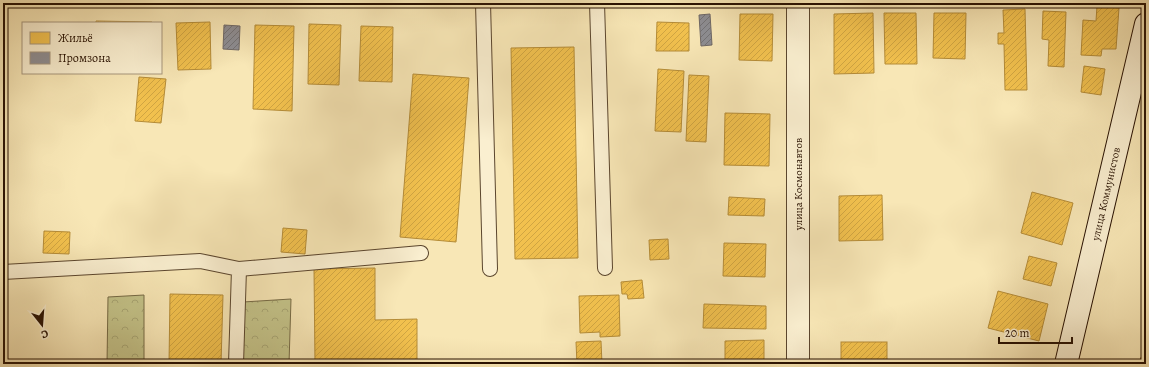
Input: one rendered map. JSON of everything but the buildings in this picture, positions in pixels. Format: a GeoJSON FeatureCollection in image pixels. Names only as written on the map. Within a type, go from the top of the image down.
{"type":"FeatureCollection","features":[{"type":"Feature","properties":{"kind":"street","name":"улица Космонавтов"},"geometry":{"type":"LineString","coordinates":[[798,3],[798,364]]}},
{"type":"Feature","properties":{"kind":"street","name":"улица Коммунистов"},"geometry":{"type":"LineString","coordinates":[[1066,364],[1146,24]]}},
{"type":"Feature","properties":{"kind":"lane"},"geometry":{"type":"LineString","coordinates":[[483,3],[490,270]]}},
{"type":"Feature","properties":{"kind":"lane"},"geometry":{"type":"LineString","coordinates":[[597,3],[605,268]]}},
{"type":"Feature","properties":{"kind":"lane"},"geometry":{"type":"LineString","coordinates":[[3,272],[200,261],[239,269],[421,252]]}},
{"type":"Feature","properties":{"kind":"lane"},"geometry":{"type":"LineString","coordinates":[[236,364],[239,269]]}},
{"type":"Feature","properties":{"kind":"green space"},"geometry":{"type":"Polygon","coordinates":[[[144,295],[144,364],[107,364],[108,297],[144,295]]]}},
{"type":"Feature","properties":{"kind":"green space"},"geometry":{"type":"Polygon","coordinates":[[[291,299],[289,364],[242,364],[243,302],[291,299]]]}}]}
